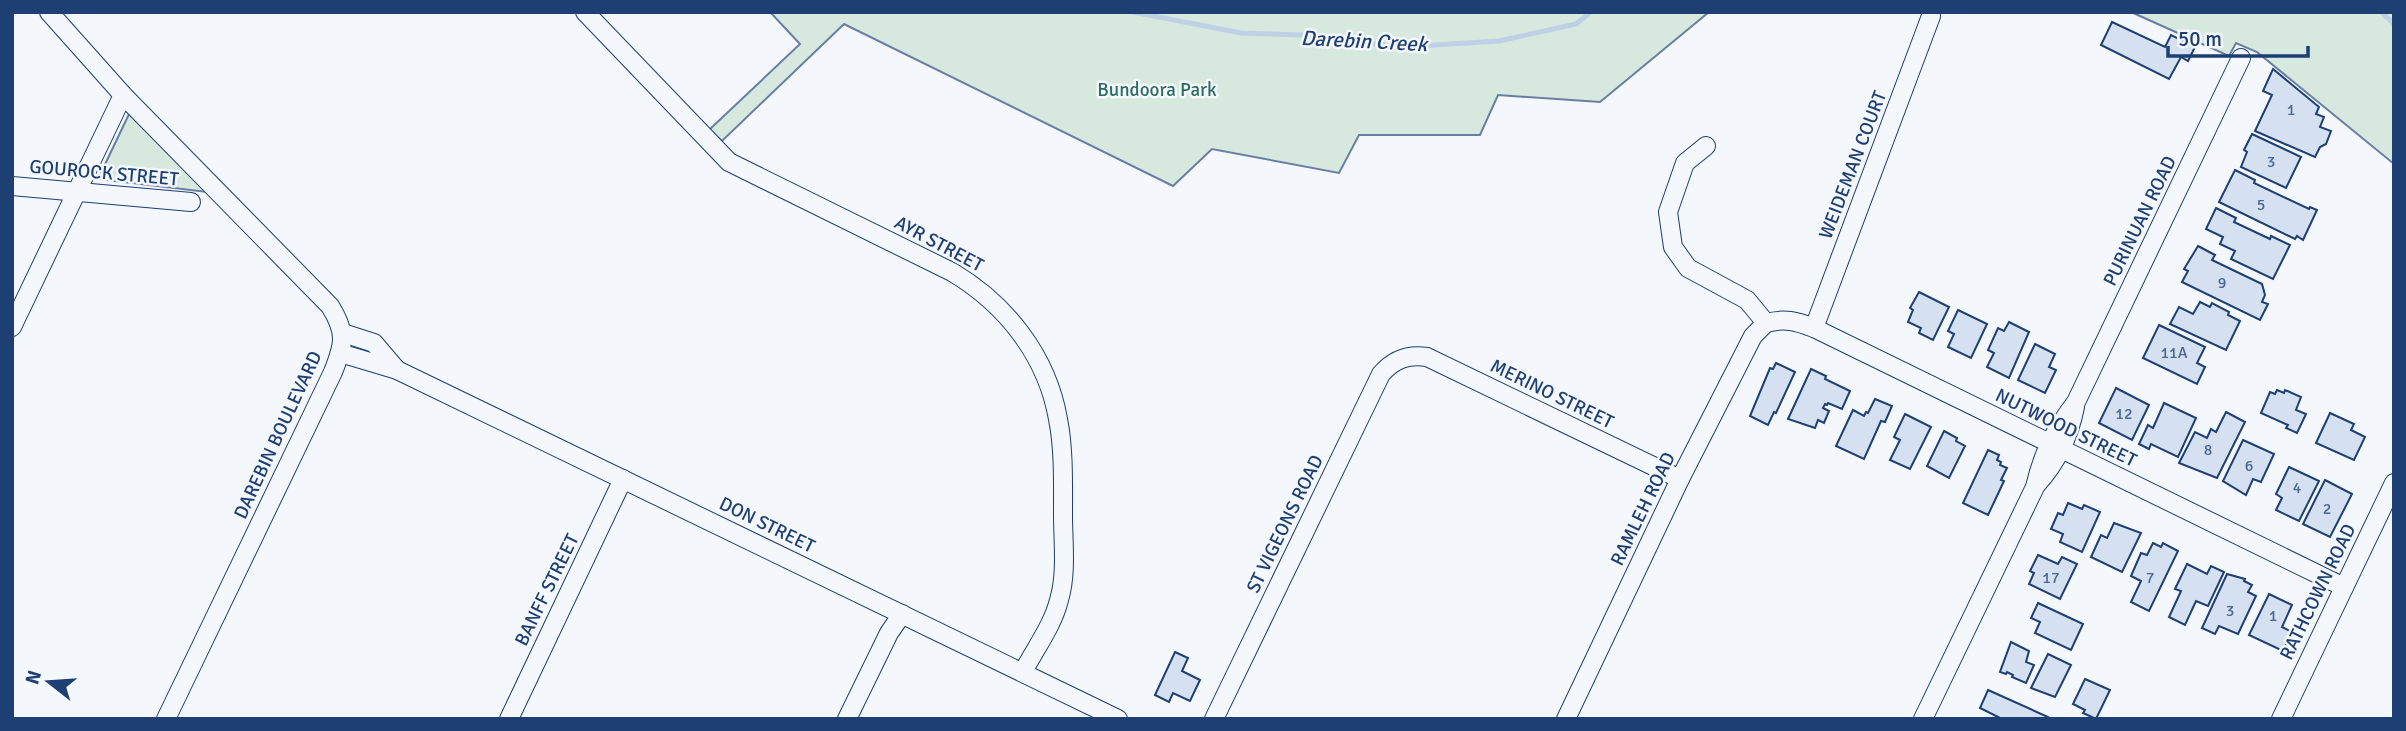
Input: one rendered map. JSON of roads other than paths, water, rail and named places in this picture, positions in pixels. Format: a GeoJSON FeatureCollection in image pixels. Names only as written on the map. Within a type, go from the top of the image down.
{"type":"FeatureCollection","features":[{"type":"Feature","properties":{"kind":"street","name":"DAREBIN BOULEVARD"},"geometry":{"type":"LineString","coordinates":[[49,12],[123,95],[330,306],[343,333],[340,354],[166,719]]}},
{"type":"Feature","properties":{"kind":"street","name":"AYR STREET"},"geometry":{"type":"LineString","coordinates":[[585,12],[729,162],[978,287],[1018,329],[1045,374],[1058,419],[1063,494],[1064,563],[1059,600],[1023,672]]}},
{"type":"Feature","properties":{"kind":"street","name":"WEIDEMAN COURT"},"geometry":{"type":"LineString","coordinates":[[1814,328],[1931,16]]}},
{"type":"Feature","properties":{"kind":"street","name":"PURINUAN ROAD"},"geometry":{"type":"LineString","coordinates":[[1923,719],[2035,487],[2054,466],[2055,446],[2070,431],[2076,402],[2241,58]]}},
{"type":"Feature","properties":{"kind":"street"},"geometry":{"type":"LineString","coordinates":[[12,327],[123,95]]}},
{"type":"Feature","properties":{"kind":"street"},"geometry":{"type":"LineString","coordinates":[[1706,146],[1685,163],[1668,212],[1673,247],[1688,268],[1747,300],[1766,323]]}},
{"type":"Feature","properties":{"kind":"street","name":"GOUROCK STREET"},"geometry":{"type":"LineString","coordinates":[[12,186],[191,202]]}},
{"type":"Feature","properties":{"kind":"street","name":"NUTWOOD STREET"},"geometry":{"type":"LineString","coordinates":[[1766,323],[1781,319],[1814,328],[2344,587]]}},
{"type":"Feature","properties":{"kind":"street","name":"RAMLEH ROAD"},"geometry":{"type":"LineString","coordinates":[[1566,719],[1680,479],[1754,336],[1766,323]]}},
{"type":"Feature","properties":{"kind":"street","name":"DON STREET"},"geometry":{"type":"LineString","coordinates":[[343,333],[374,343],[397,370]]}},
{"type":"Feature","properties":{"kind":"street","name":"DON STREET"},"geometry":{"type":"LineString","coordinates":[[340,354],[397,370],[1118,719]]}},
{"type":"Feature","properties":{"kind":"street","name":"MERINO STREET"},"geometry":{"type":"LineString","coordinates":[[1405,357],[1427,357],[1680,479]]}},
{"type":"Feature","properties":{"kind":"street","name":"ST VIGEONS ROAD"},"geometry":{"type":"LineString","coordinates":[[1213,719],[1381,374],[1390,364],[1405,357]]}},
{"type":"Feature","properties":{"kind":"street","name":"BANFF STREET"},"geometry":{"type":"LineString","coordinates":[[509,719],[623,479]]}},
{"type":"Feature","properties":{"kind":"street","name":"RATHCOWN ROAD"},"geometry":{"type":"LineString","coordinates":[[2281,719],[2394,483]]}},
{"type":"Feature","properties":{"kind":"street"},"geometry":{"type":"LineString","coordinates":[[847,719],[889,633],[902,614]]}},
{"type":"Feature","properties":{"kind":"waterway","name":"Darebin Creek"},"geometry":{"type":"LineString","coordinates":[[1133,12],[1241,33],[1302,35],[1402,47],[1499,41],[1576,24],[1591,12]]}},
{"type":"Feature","properties":{"kind":"waterway","name":"Darebin Creek"},"geometry":{"type":"LineString","coordinates":[[2381,12],[2394,24]]}},
{"type":"Feature","properties":{"kind":"park label","name":"Bundoora Park"},"geometry":{"type":"Point","coordinates":[1157,90]}}]}
